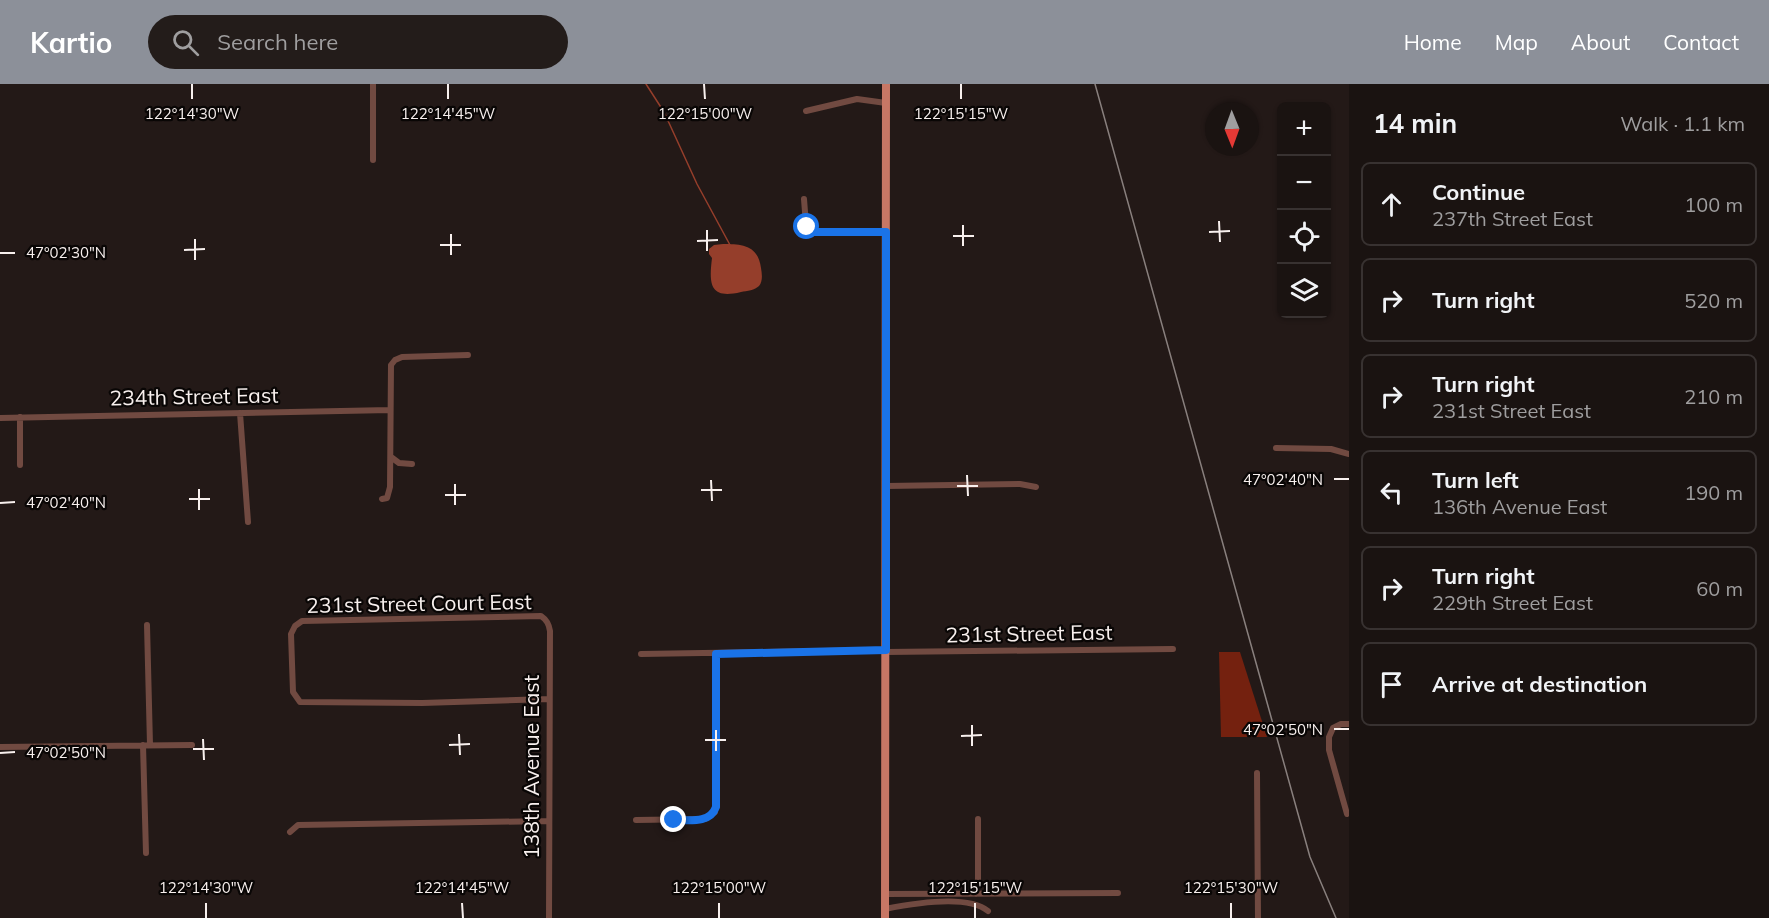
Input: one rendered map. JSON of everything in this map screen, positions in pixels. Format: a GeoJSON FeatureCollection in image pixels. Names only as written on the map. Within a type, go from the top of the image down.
{"type":"FeatureCollection","features":[{"type":"Feature","properties":{"kind":"main road"},"geometry":{"type":"LineString","coordinates":[[885,914],[886,84]]}},
{"type":"Feature","properties":{"kind":"street"},"geometry":{"type":"LineString","coordinates":[[372,160],[373,84]]}},
{"type":"Feature","properties":{"kind":"street"},"geometry":{"type":"LineString","coordinates":[[806,111],[857,99],[886,103]]}},
{"type":"Feature","properties":{"kind":"street"},"geometry":{"type":"LineString","coordinates":[[804,199],[806,225],[813,231],[886,232]]}},
{"type":"Feature","properties":{"kind":"street"},"geometry":{"type":"LineString","coordinates":[[382,499],[387,498],[390,487],[390,368],[393,362],[402,357],[468,354]]}},
{"type":"Feature","properties":{"kind":"street","name":"234th Street East"},"geometry":{"type":"LineString","coordinates":[[0,418],[390,410]]}},
{"type":"Feature","properties":{"kind":"street"},"geometry":{"type":"LineString","coordinates":[[240,413],[248,522]]}},
{"type":"Feature","properties":{"kind":"street"},"geometry":{"type":"LineString","coordinates":[[20,417],[20,465]]}},
{"type":"Feature","properties":{"kind":"street"},"geometry":{"type":"LineString","coordinates":[[1276,448],[1331,449],[1349,454]]}},
{"type":"Feature","properties":{"kind":"street"},"geometry":{"type":"LineString","coordinates":[[391,457],[399,463],[412,464]]}},
{"type":"Feature","properties":{"kind":"street"},"geometry":{"type":"LineString","coordinates":[[886,486],[1020,484],[1036,487]]}},
{"type":"Feature","properties":{"kind":"street","name":"231st Street Court East"},"geometry":{"type":"LineString","coordinates":[[544,618],[541,616],[302,621],[295,626],[291,634],[293,692],[298,700],[308,703],[549,699]]}},
{"type":"Feature","properties":{"kind":"street","name":"138th Avenue East"},"geometry":{"type":"LineString","coordinates":[[544,618],[550,631],[549,918]]}},
{"type":"Feature","properties":{"kind":"street"},"geometry":{"type":"LineString","coordinates":[[147,626],[147,853]]}},
{"type":"Feature","properties":{"kind":"street","name":"231st Street East"},"geometry":{"type":"LineString","coordinates":[[641,654],[1173,649]]}},
{"type":"Feature","properties":{"kind":"street"},"geometry":{"type":"LineString","coordinates":[[636,820],[705,819],[714,814],[716,807],[716,654]]}},
{"type":"Feature","properties":{"kind":"street"},"geometry":{"type":"LineString","coordinates":[[1347,814],[1329,750],[1329,737],[1333,728],[1341,724],[1349,724]]}},
{"type":"Feature","properties":{"kind":"street"},"geometry":{"type":"LineString","coordinates":[[0,747],[192,746]]}},
{"type":"Feature","properties":{"kind":"street"},"geometry":{"type":"LineString","coordinates":[[1257,773],[1258,918]]}},
{"type":"Feature","properties":{"kind":"street"},"geometry":{"type":"LineString","coordinates":[[976,894],[978,819]]}},
{"type":"Feature","properties":{"kind":"street"},"geometry":{"type":"LineString","coordinates":[[290,832],[298,825],[549,821]]}},
{"type":"Feature","properties":{"kind":"street"},"geometry":{"type":"LineString","coordinates":[[885,894],[1118,892]]}},
{"type":"Feature","properties":{"kind":"street"},"geometry":{"type":"LineString","coordinates":[[885,914],[919,903],[977,904],[988,910]]}},
{"type":"Feature","properties":{"kind":"shaded area"},"geometry":{"type":"Polygon","coordinates":[[[714,245],[748,247],[753,250],[759,260],[762,273],[759,286],[730,294],[723,294],[713,287],[711,282],[712,258],[709,249],[714,245]]]}},
{"type":"Feature","properties":{"kind":"shaded area"},"geometry":{"type":"Polygon","coordinates":[[[1219,652],[1240,652],[1267,737],[1221,737],[1219,652]]]}},
{"type":"Feature","properties":{"kind":"waterway"},"geometry":{"type":"LineString","coordinates":[[646,84],[664,112],[697,184],[730,245]]}},
{"type":"Feature","properties":{"kind":"railway"},"geometry":{"type":"LineString","coordinates":[[1095,84],[1310,857],[1336,918]]}},
{"type":"Feature","properties":{"kind":"route"},"geometry":{"type":"LineString","coordinates":[[674,820],[705,819],[714,814],[716,807],[716,654],[886,650],[886,232],[828,233],[815,232],[807,227]]}}]}
